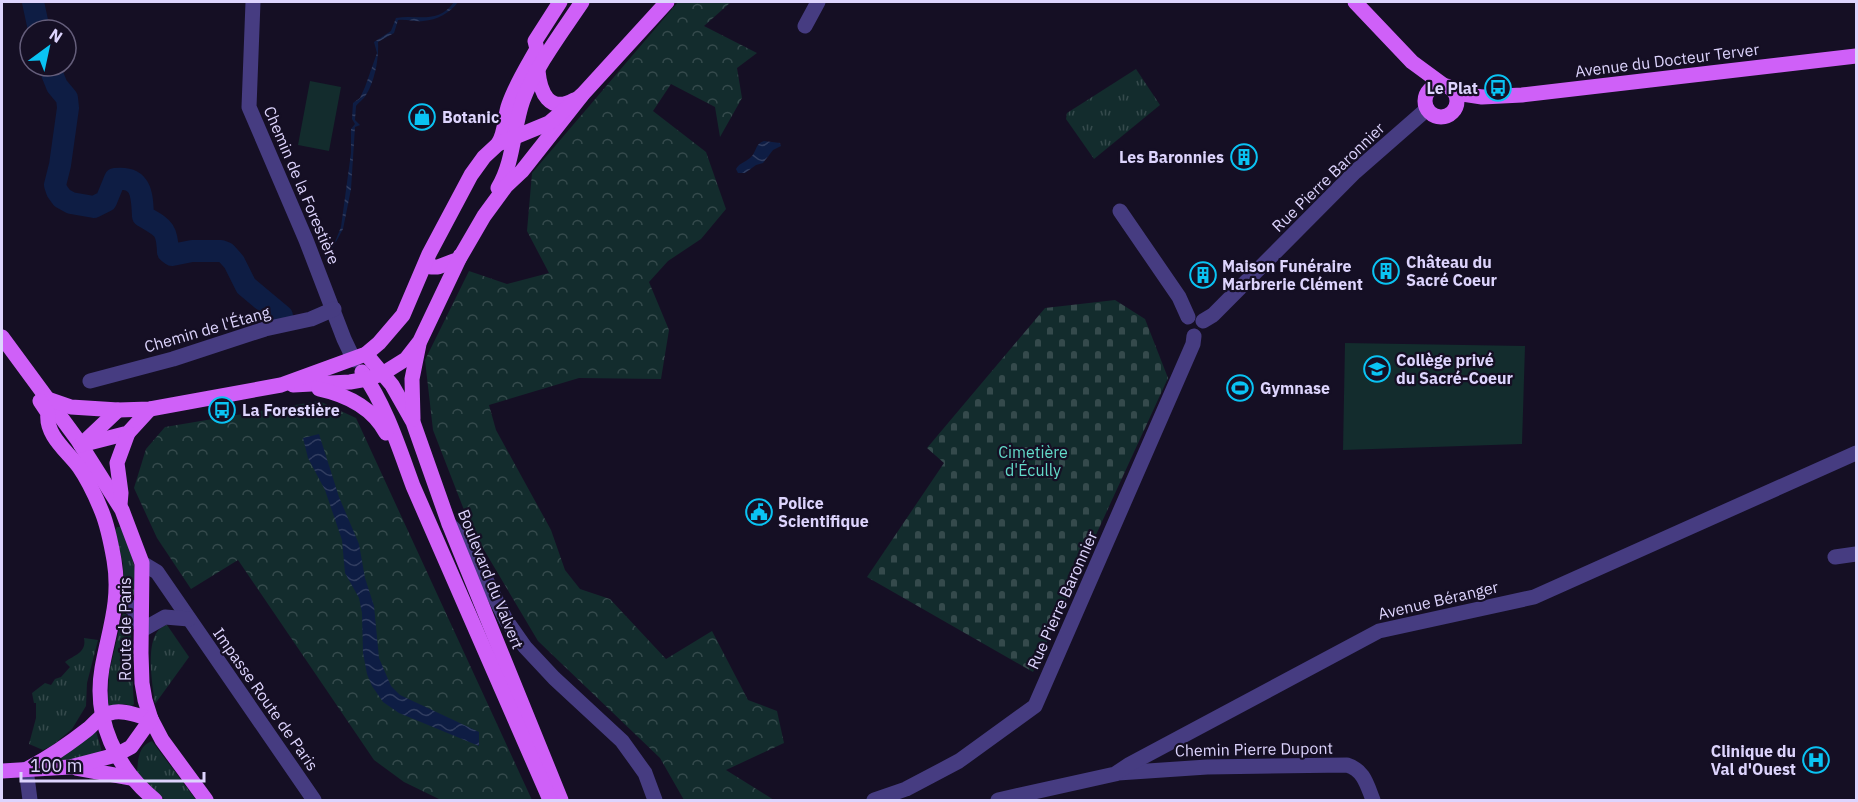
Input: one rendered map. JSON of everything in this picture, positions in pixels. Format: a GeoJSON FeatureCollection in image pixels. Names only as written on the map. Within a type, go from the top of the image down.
{"type":"FeatureCollection","features":[{"type":"Feature","properties":{"kind":"main road"},"geometry":{"type":"LineString","coordinates":[[553,48],[548,52],[542,52],[537,49],[535,41],[560,2]]}},
{"type":"Feature","properties":{"kind":"main road"},"geometry":{"type":"LineString","coordinates":[[459,259],[465,241],[504,175],[524,98],[538,71],[582,2]]}},
{"type":"Feature","properties":{"kind":"main road"},"geometry":{"type":"LineString","coordinates":[[281,385],[304,386],[375,377],[406,358],[420,341],[459,259],[484,216],[506,186],[522,171],[582,95],[668,2]]}},
{"type":"Feature","properties":{"kind":"main road"},"geometry":{"type":"LineString","coordinates":[[1355,2],[1412,62],[1442,84]]}},
{"type":"Feature","properties":{"kind":"main road"},"geometry":{"type":"LineString","coordinates":[[498,144],[503,136],[504,117],[509,103],[522,72],[537,49]]}},
{"type":"Feature","properties":{"kind":"main road","name":"Avenue du Docteur Terver"},"geometry":{"type":"LineString","coordinates":[[1456,93],[1482,97],[1522,95],[1857,56]]}},
{"type":"Feature","properties":{"kind":"main road"},"geometry":{"type":"LineString","coordinates":[[1412,62],[1426,102],[1430,113],[1441,117],[1452,114],[1458,98],[1448,85],[1442,84],[1432,87],[1426,102]]}},
{"type":"Feature","properties":{"kind":"main road"},"geometry":{"type":"LineString","coordinates":[[538,71],[541,92],[550,100],[560,104],[568,103],[582,95]]}},
{"type":"Feature","properties":{"kind":"main road"},"geometry":{"type":"LineString","coordinates":[[47,405],[118,410],[150,409],[281,385],[360,357],[379,343],[403,315],[427,260],[471,175],[487,153],[498,144],[549,123],[582,95]]}},
{"type":"Feature","properties":{"kind":"main road","name":"Avenue du Docteur Terver"},"geometry":{"type":"LineString","coordinates":[[1455,109],[1482,97]]}},
{"type":"Feature","properties":{"kind":"main road"},"geometry":{"type":"LineString","coordinates":[[471,175],[482,169],[494,173],[498,183],[495,191]]}},
{"type":"Feature","properties":{"kind":"main road"},"geometry":{"type":"LineString","coordinates":[[427,260],[431,267],[438,267],[459,259]]}},
{"type":"Feature","properties":{"kind":"main road","name":"Route de Paris"},"geometry":{"type":"LineString","coordinates":[[2,337],[47,405],[47,421],[59,444],[79,467],[101,511],[109,533],[117,575],[117,596],[102,666],[99,690],[101,716],[116,755],[131,778],[155,801]]}},
{"type":"Feature","properties":{"kind":"main road"},"geometry":{"type":"LineString","coordinates":[[413,422],[412,387],[420,341]]}},
{"type":"Feature","properties":{"kind":"main road","name":"Route de Paris"},"geometry":{"type":"LineString","coordinates":[[2,347],[47,405]]}},
{"type":"Feature","properties":{"kind":"main road","name":"Chemin de la Forestière"},"geometry":{"type":"LineString","coordinates":[[360,357],[375,377]]}},
{"type":"Feature","properties":{"kind":"main road","name":"Boulevard du Valvert"},"geometry":{"type":"LineString","coordinates":[[375,377],[396,392],[413,422],[449,524],[561,801]]}},
{"type":"Feature","properties":{"kind":"main road","name":"Boulevard du Valvert"},"geometry":{"type":"LineString","coordinates":[[375,377],[413,486],[550,801]]}},
{"type":"Feature","properties":{"kind":"main road"},"geometry":{"type":"LineString","coordinates":[[304,386],[354,400],[369,412],[383,427],[413,486]]}},
{"type":"Feature","properties":{"kind":"main road"},"geometry":{"type":"LineString","coordinates":[[47,405],[63,436],[81,445],[128,433]]}},
{"type":"Feature","properties":{"kind":"main road"},"geometry":{"type":"LineString","coordinates":[[120,505],[121,492],[117,463],[128,433],[150,409]]}},
{"type":"Feature","properties":{"kind":"main road"},"geometry":{"type":"LineString","coordinates":[[79,467],[81,445],[118,410]]}},
{"type":"Feature","properties":{"kind":"main road","name":"Route de Paris"},"geometry":{"type":"LineString","coordinates":[[81,445],[120,505],[142,563],[142,683],[151,719],[173,758],[206,801]]}},
{"type":"Feature","properties":{"kind":"main road"},"geometry":{"type":"LineString","coordinates":[[2,771],[26,770],[70,767],[116,755],[131,747],[151,719],[126,712],[101,716],[90,728],[47,759],[26,770]]}},
{"type":"Feature","properties":{"kind":"main road"},"geometry":{"type":"LineString","coordinates":[[70,767],[131,778]]}},
{"type":"Feature","properties":{"kind":"street","name":"Chemin de la Forestière"},"geometry":{"type":"LineString","coordinates":[[253,2],[249,106],[334,309],[360,357]]}},
{"type":"Feature","properties":{"kind":"street"},"geometry":{"type":"LineString","coordinates":[[805,26],[818,2]]}},
{"type":"Feature","properties":{"kind":"street","name":"Rue Pierre Baronnier"},"geometry":{"type":"LineString","coordinates":[[874,801],[906,789],[959,761],[1035,706],[1193,344],[1194,336],[1185,330],[1184,323],[1213,315],[1426,102]]}},
{"type":"Feature","properties":{"kind":"street"},"geometry":{"type":"LineString","coordinates":[[1120,211],[1195,319]]}},
{"type":"Feature","properties":{"kind":"street","name":"Chemin de l'Étang"},"geometry":{"type":"LineString","coordinates":[[90,381],[173,359],[265,329],[311,319],[334,309]]}},
{"type":"Feature","properties":{"kind":"street","name":"Avenue Béranger"},"geometry":{"type":"LineString","coordinates":[[998,801],[1115,774],[1379,631],[1534,597],[1857,453]]}},
{"type":"Feature","properties":{"kind":"street"},"geometry":{"type":"LineString","coordinates":[[449,524],[469,545],[506,620],[525,647],[554,678],[622,741],[645,774],[655,801]]}},
{"type":"Feature","properties":{"kind":"street"},"geometry":{"type":"LineString","coordinates":[[1834,557],[1857,554]]}},
{"type":"Feature","properties":{"kind":"street","name":"Impasse Route de Paris"},"geometry":{"type":"LineString","coordinates":[[142,563],[157,572],[314,801]]}},
{"type":"Feature","properties":{"kind":"street"},"geometry":{"type":"LineString","coordinates":[[459,590],[506,620]]}},
{"type":"Feature","properties":{"kind":"street"},"geometry":{"type":"LineString","coordinates":[[117,596],[134,610],[142,630],[165,617],[189,619]]}},
{"type":"Feature","properties":{"kind":"street","name":"Chemin Pierre Dupont"},"geometry":{"type":"LineString","coordinates":[[1115,774],[1207,767],[1347,765],[1356,768],[1363,776],[1373,801]]}},
{"type":"Feature","properties":{"kind":"street"},"geometry":{"type":"LineString","coordinates":[[26,770],[30,801]]}},
{"type":"Feature","properties":{"kind":"green space"},"geometry":{"type":"Polygon","coordinates":[[[678,2],[731,2],[704,26],[757,53],[737,68],[742,98],[720,137],[715,107],[671,84],[653,111],[706,152],[726,209],[701,239],[668,261],[649,282],[669,330],[661,379],[579,378],[489,405],[496,430],[551,530],[565,570],[580,589],[610,599],[666,659],[712,631],[748,700],[777,711],[784,743],[726,770],[774,800],[684,800],[660,758],[538,641],[471,528],[433,430],[425,360],[469,271],[507,284],[549,273],[527,231],[532,173],[678,2]]]}},
{"type":"Feature","properties":{"kind":"green space"},"geometry":{"type":"Polygon","coordinates":[[[1136,69],[1160,105],[1094,159],[1066,119],[1067,113],[1136,69]]]}},
{"type":"Feature","properties":{"kind":"green space"},"geometry":{"type":"Polygon","coordinates":[[[310,81],[341,87],[329,151],[298,145],[310,81]]]}},
{"type":"Feature","properties":{"kind":"green space","name":"Cimetière d'Écully"},"geometry":{"type":"Polygon","coordinates":[[[1115,300],[1145,319],[1168,378],[1033,672],[867,577],[944,463],[927,448],[1045,308],[1115,300]]]}},
{"type":"Feature","properties":{"kind":"green space"},"geometry":{"type":"Polygon","coordinates":[[[1345,343],[1525,346],[1522,444],[1343,450],[1345,343]]]}},
{"type":"Feature","properties":{"kind":"green space"},"geometry":{"type":"Polygon","coordinates":[[[319,401],[356,418],[532,800],[441,800],[404,782],[374,760],[238,560],[191,589],[157,538],[134,488],[146,449],[165,427],[319,401]]]}},
{"type":"Feature","properties":{"kind":"green space"},"geometry":{"type":"Polygon","coordinates":[[[121,527],[133,562],[136,581],[133,596],[127,595],[124,586],[123,564],[115,530],[121,527]]]}},
{"type":"Feature","properties":{"kind":"green space"},"geometry":{"type":"Polygon","coordinates":[[[123,613],[134,618],[130,643],[134,704],[132,706],[124,704],[108,706],[109,673],[123,613]]]}},
{"type":"Feature","properties":{"kind":"green space"},"geometry":{"type":"Polygon","coordinates":[[[167,625],[189,657],[155,704],[151,672],[152,648],[154,637],[159,629],[167,625]]]}},
{"type":"Feature","properties":{"kind":"green space"},"geometry":{"type":"Polygon","coordinates":[[[84,638],[98,640],[87,683],[86,706],[72,729],[53,745],[43,750],[29,744],[36,718],[36,703],[34,703],[32,693],[45,683],[51,685],[55,679],[61,677],[70,667],[65,662],[84,647],[84,638]]]}},
{"type":"Feature","properties":{"kind":"green space"},"geometry":{"type":"Polygon","coordinates":[[[96,731],[102,752],[55,764],[54,758],[96,731]]]}},
{"type":"Feature","properties":{"kind":"green space"},"geometry":{"type":"Polygon","coordinates":[[[152,741],[196,800],[165,800],[137,773],[141,750],[152,741]]]}},
{"type":"Feature","properties":{"kind":"water"},"geometry":{"type":"Polygon","coordinates":[[[454,2],[458,2],[447,13],[433,19],[398,20],[394,33],[378,42],[377,62],[372,83],[365,97],[356,106],[355,120],[360,125],[355,127],[351,189],[343,229],[326,260],[325,256],[335,242],[341,227],[351,153],[351,129],[355,124],[352,119],[353,103],[360,98],[377,53],[374,42],[391,31],[396,18],[434,16],[441,14],[454,2]]]}},
{"type":"Feature","properties":{"kind":"water"},"geometry":{"type":"Polygon","coordinates":[[[764,141],[780,143],[781,146],[773,150],[763,163],[745,173],[738,173],[736,169],[754,154],[758,145],[764,141]]]}},
{"type":"Feature","properties":{"kind":"water"},"geometry":{"type":"Polygon","coordinates":[[[319,434],[339,497],[359,544],[365,578],[374,606],[379,658],[391,686],[400,695],[479,732],[479,746],[399,713],[383,702],[372,686],[363,653],[362,613],[359,598],[345,573],[342,540],[325,490],[308,458],[303,438],[319,434]]]}},
{"type":"Feature","properties":{"kind":"waterway"},"geometry":{"type":"LineString","coordinates":[[33,2],[36,18]]}},
{"type":"Feature","properties":{"kind":"waterway"},"geometry":{"type":"LineString","coordinates":[[54,78],[67,98],[68,108],[55,185],[62,198],[71,203],[94,207],[106,201],[115,179],[131,181],[139,188],[143,216],[159,226],[165,233],[168,252],[172,255],[192,251],[226,253],[234,262],[246,286],[282,316]]}},
{"type":"Feature","properties":{"kind":"place","name":"Le Plat"},"geometry":{"type":"Point","coordinates":[1498,88]}},
{"type":"Feature","properties":{"kind":"place","name":"Botanic"},"geometry":{"type":"Point","coordinates":[422,117]}},
{"type":"Feature","properties":{"kind":"place","name":"Les Baronnies"},"geometry":{"type":"Point","coordinates":[1244,157]}},
{"type":"Feature","properties":{"kind":"place","name":"Château du Sacré Coeur"},"geometry":{"type":"Point","coordinates":[1386,271]}},
{"type":"Feature","properties":{"kind":"place","name":"Maison Funéraire Marbrerie Clément"},"geometry":{"type":"Point","coordinates":[1203,275]}},
{"type":"Feature","properties":{"kind":"place","name":"Collège privé du Sacré-Coeur"},"geometry":{"type":"Point","coordinates":[1377,369]}},
{"type":"Feature","properties":{"kind":"place","name":"Gymnase"},"geometry":{"type":"Point","coordinates":[1240,388]}},
{"type":"Feature","properties":{"kind":"place","name":"La Forestière"},"geometry":{"type":"Point","coordinates":[222,410]}},
{"type":"Feature","properties":{"kind":"place","name":"Police Scientifique"},"geometry":{"type":"Point","coordinates":[759,512]}},
{"type":"Feature","properties":{"kind":"place","name":"Clinique du Val d'Ouest"},"geometry":{"type":"Point","coordinates":[1816,760]}}]}
